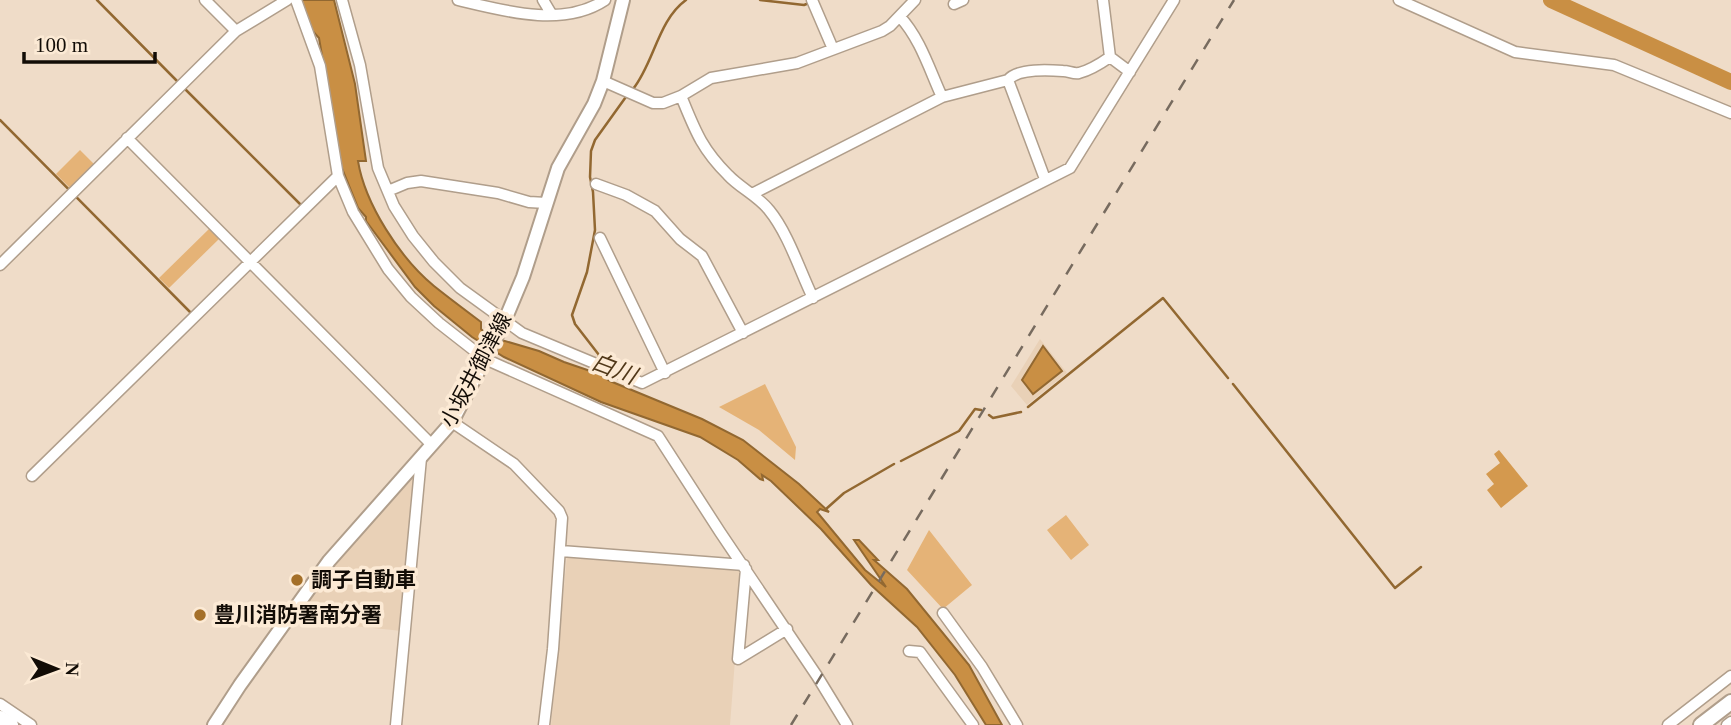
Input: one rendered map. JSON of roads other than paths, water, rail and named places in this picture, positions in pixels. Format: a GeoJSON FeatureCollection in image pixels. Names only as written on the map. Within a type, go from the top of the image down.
{"type":"FeatureCollection","features":[{"type":"Feature","properties":{"kind":"highway"},"geometry":{"type":"LineString","coordinates":[[1701,725],[1731,702]]}},
{"type":"Feature","properties":{"kind":"highway"},"geometry":{"type":"LineString","coordinates":[[1712,725],[1731,710]]}},
{"type":"Feature","properties":{"kind":"highway"},"geometry":{"type":"LineString","coordinates":[[0,718],[11,725]]}},
{"type":"Feature","properties":{"kind":"main road","name":"小坂井御津線"},"geometry":{"type":"LineString","coordinates":[[214,725],[240,684],[329,561],[452,422],[523,277],[558,168],[587,118],[603,81],[623,0]]}},
{"type":"Feature","properties":{"kind":"street"},"geometry":{"type":"LineString","coordinates":[[205,0],[236,31]]}},
{"type":"Feature","properties":{"kind":"street"},"geometry":{"type":"LineString","coordinates":[[0,265],[236,31],[287,0]]}},
{"type":"Feature","properties":{"kind":"street"},"geometry":{"type":"LineString","coordinates":[[296,0],[320,66],[338,176],[353,212],[396,278],[411,297],[439,323],[486,356],[658,436],[787,629],[847,725]]}},
{"type":"Feature","properties":{"kind":"street"},"geometry":{"type":"LineString","coordinates":[[342,0],[360,65],[378,168],[394,206],[412,236],[467,294],[503,322],[642,383],[1070,168],[1174,0]]}},
{"type":"Feature","properties":{"kind":"street"},"geometry":{"type":"LineString","coordinates":[[458,0],[528,14],[552,15],[584,12],[605,0]]}},
{"type":"Feature","properties":{"kind":"street"},"geometry":{"type":"LineString","coordinates":[[543,0],[552,15]]}},
{"type":"Feature","properties":{"kind":"street"},"geometry":{"type":"LineString","coordinates":[[603,81],[653,103],[663,103],[681,96],[710,78],[797,63],[882,32],[915,0]]}},
{"type":"Feature","properties":{"kind":"street"},"geometry":{"type":"LineString","coordinates":[[1102,0],[1110,57],[1130,72]]}},
{"type":"Feature","properties":{"kind":"street"},"geometry":{"type":"LineString","coordinates":[[1399,0],[1515,52],[1614,65],[1731,113]]}},
{"type":"Feature","properties":{"kind":"street"},"geometry":{"type":"LineString","coordinates":[[814,3],[834,49]]}},
{"type":"Feature","properties":{"kind":"street"},"geometry":{"type":"LineString","coordinates":[[900,17],[921,51],[942,97]]}},
{"type":"Feature","properties":{"kind":"street"},"geometry":{"type":"LineString","coordinates":[[752,194],[942,97],[1008,80],[1012,75],[1021,73],[1065,71],[1076,74],[1095,67],[1110,57]]}},
{"type":"Feature","properties":{"kind":"street"},"geometry":{"type":"LineString","coordinates":[[1008,80],[1045,180]]}},
{"type":"Feature","properties":{"kind":"street"},"geometry":{"type":"LineString","coordinates":[[681,96],[700,142],[729,176],[762,202],[775,218],[813,298]]}},
{"type":"Feature","properties":{"kind":"street"},"geometry":{"type":"LineString","coordinates":[[127,138],[432,445]]}},
{"type":"Feature","properties":{"kind":"street"},"geometry":{"type":"LineString","coordinates":[[32,475],[338,176]]}},
{"type":"Feature","properties":{"kind":"street"},"geometry":{"type":"LineString","coordinates":[[388,191],[407,183],[421,181],[498,193],[528,202],[546,203]]}},
{"type":"Feature","properties":{"kind":"street"},"geometry":{"type":"LineString","coordinates":[[596,184],[626,195],[655,211],[680,239],[702,256],[743,333]]}},
{"type":"Feature","properties":{"kind":"street"},"geometry":{"type":"LineString","coordinates":[[600,238],[665,373]]}},
{"type":"Feature","properties":{"kind":"street"},"geometry":{"type":"LineString","coordinates":[[452,422],[513,464],[559,510],[563,525],[544,725]]}},
{"type":"Feature","properties":{"kind":"street"},"geometry":{"type":"LineString","coordinates":[[396,725],[421,458]]}},
{"type":"Feature","properties":{"kind":"street"},"geometry":{"type":"LineString","coordinates":[[561,551],[745,567]]}},
{"type":"Feature","properties":{"kind":"street"},"geometry":{"type":"LineString","coordinates":[[745,567],[738,659],[787,629]]}},
{"type":"Feature","properties":{"kind":"street"},"geometry":{"type":"LineString","coordinates":[[943,613],[982,667],[1017,725]]}},
{"type":"Feature","properties":{"kind":"street"},"geometry":{"type":"LineString","coordinates":[[909,652],[920,652],[973,725]]}},
{"type":"Feature","properties":{"kind":"street"},"geometry":{"type":"LineString","coordinates":[[1668,725],[1731,676]]}},
{"type":"Feature","properties":{"kind":"street"},"geometry":{"type":"LineString","coordinates":[[0,704],[31,725]]}},
{"type":"Feature","properties":{"kind":"waterway"},"geometry":{"type":"LineString","coordinates":[[97,0],[178,82]]}},
{"type":"Feature","properties":{"kind":"waterway"},"geometry":{"type":"LineString","coordinates":[[633,89],[662,30],[686,0]]}},
{"type":"Feature","properties":{"kind":"waterway"},"geometry":{"type":"LineString","coordinates":[[760,0],[804,5],[809,3]]}},
{"type":"Feature","properties":{"kind":"waterway"},"geometry":{"type":"LineString","coordinates":[[1551,0],[1731,82]]}},
{"type":"Feature","properties":{"kind":"waterway"},"geometry":{"type":"LineString","coordinates":[[183,87],[301,205]]}},
{"type":"Feature","properties":{"kind":"waterway","name":"白川"},"geometry":{"type":"LineString","coordinates":[[598,359],[599,355],[575,324],[572,315],[587,272],[595,230],[590,177],[591,151],[595,140],[628,94]]}},
{"type":"Feature","properties":{"kind":"waterway"},"geometry":{"type":"LineString","coordinates":[[0,120],[192,314]]}},
{"type":"Feature","properties":{"kind":"waterway"},"geometry":{"type":"LineString","coordinates":[[1028,407],[1163,298],[1228,378]]}},
{"type":"Feature","properties":{"kind":"waterway"},"geometry":{"type":"LineString","coordinates":[[1233,384],[1395,588],[1421,567]]}},
{"type":"Feature","properties":{"kind":"waterway"},"geometry":{"type":"LineString","coordinates":[[901,461],[959,431],[975,409],[981,410]]}},
{"type":"Feature","properties":{"kind":"waterway"},"geometry":{"type":"LineString","coordinates":[[989,415],[993,418],[1021,412]]}},
{"type":"Feature","properties":{"kind":"waterway"},"geometry":{"type":"LineString","coordinates":[[826,509],[844,493],[894,464]]}},
{"type":"Feature","properties":{"kind":"railway"},"geometry":{"type":"LineString","coordinates":[[791,725],[1234,0]]}},
{"type":"Feature","properties":{"kind":"place","name":"調子自動車"},"geometry":{"type":"Point","coordinates":[297,580]}},
{"type":"Feature","properties":{"kind":"place","name":"豊川消防署南分署"},"geometry":{"type":"Point","coordinates":[200,615]}}]}
